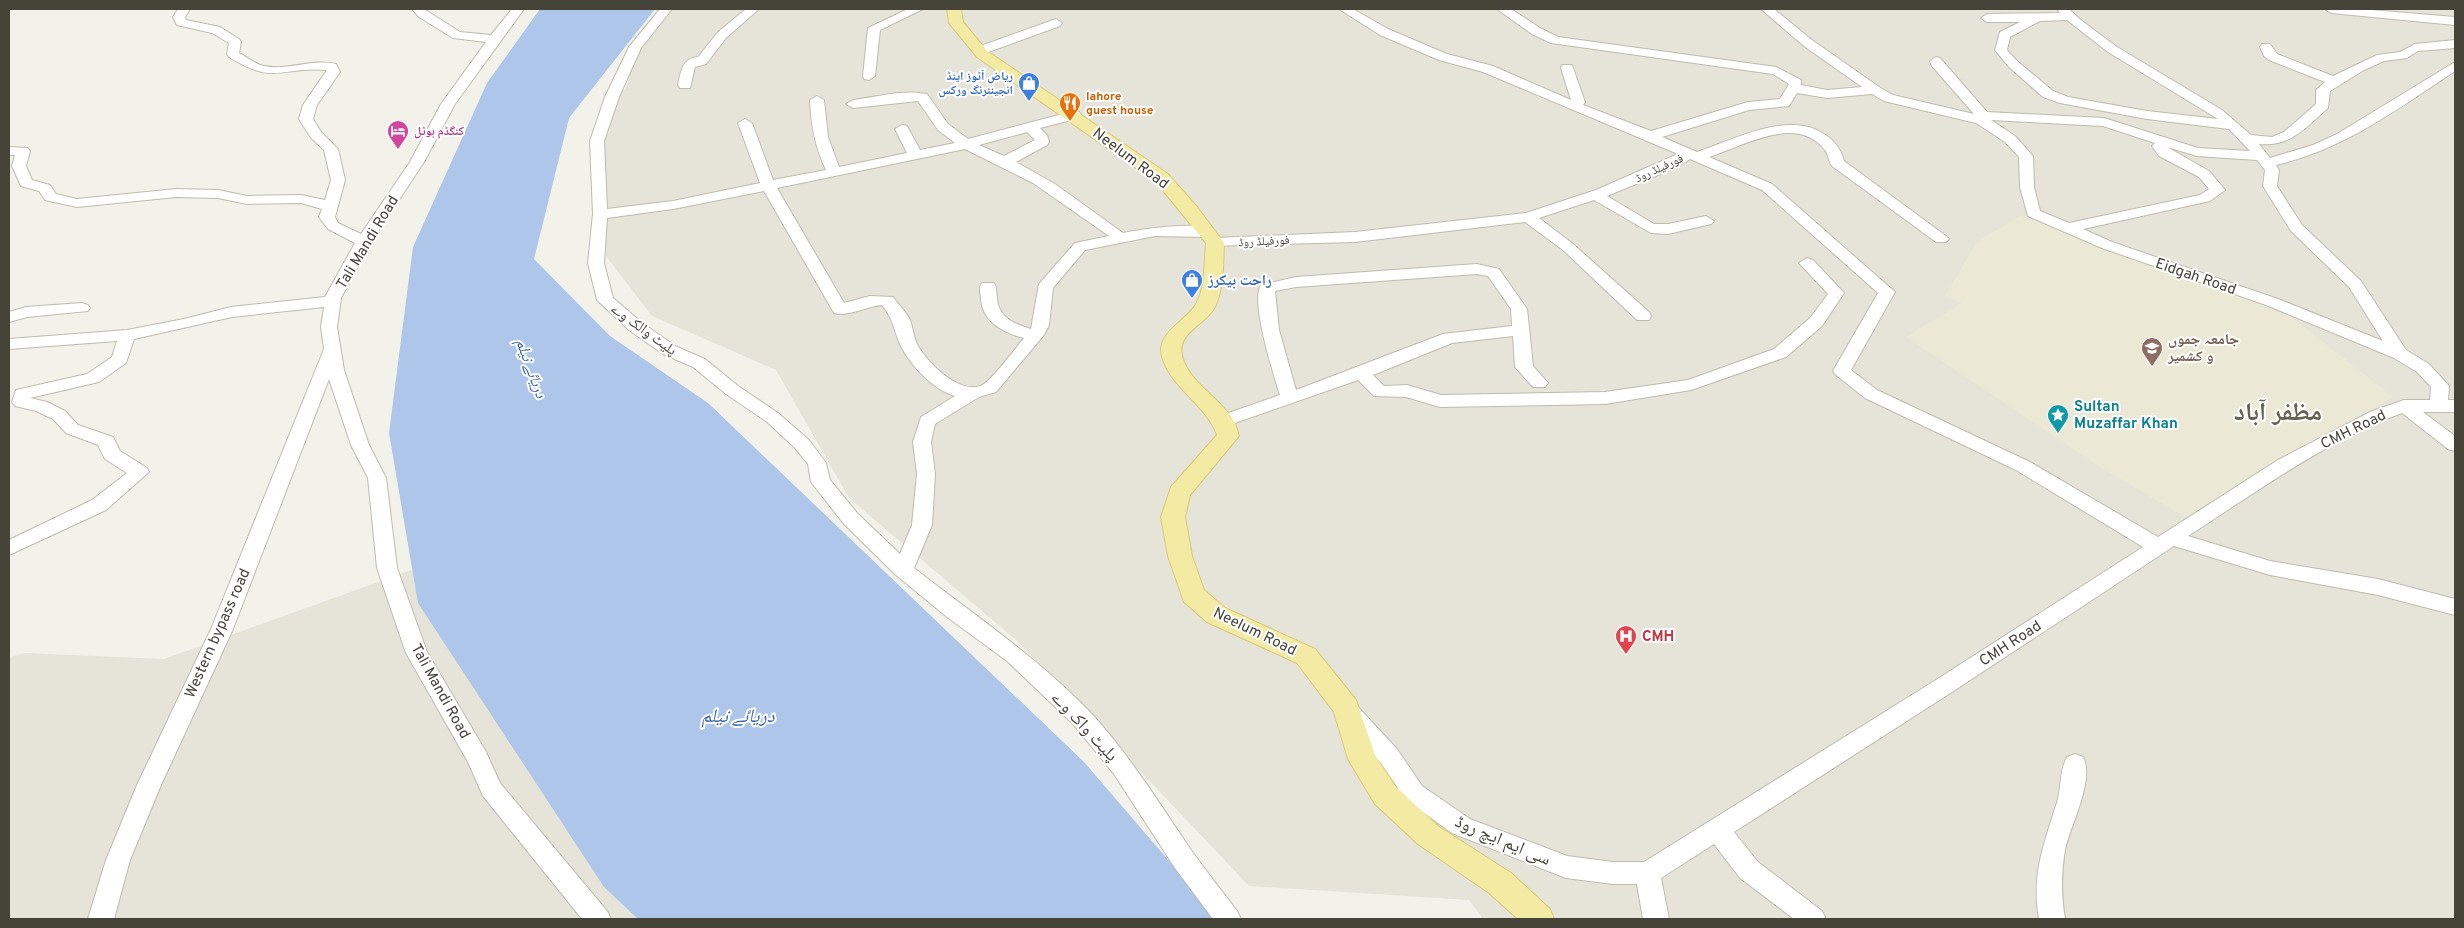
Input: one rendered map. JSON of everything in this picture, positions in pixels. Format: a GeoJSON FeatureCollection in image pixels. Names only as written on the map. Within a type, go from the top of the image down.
{"type":"FeatureCollection","features":[{"type":"Feature","properties":{"kind":"main road","name":"Neelum Road"},"geometry":{"type":"LineString","coordinates":[[954,9],[956,23],[979,50],[1162,178],[1211,238]]}},
{"type":"Feature","properties":{"kind":"main road"},"geometry":{"type":"LineString","coordinates":[[1211,238],[1212,284],[1205,307],[1180,331],[1171,348],[1173,361],[1189,384],[1223,421]]}},
{"type":"Feature","properties":{"kind":"main road","name":"Neelum Road"},"geometry":{"type":"LineString","coordinates":[[1223,421],[1228,436],[1179,493],[1173,518],[1180,556],[1193,595],[1216,616],[1306,656],[1346,708],[1362,759],[1384,795],[1428,835],[1500,883],[1539,919]]}},
{"type":"Feature","properties":{"kind":"street"},"geometry":{"type":"LineString","coordinates":[[184,9],[179,17],[181,22],[216,30],[235,42],[233,54],[259,69],[273,70],[320,65],[331,67],[334,72],[310,105],[306,120],[316,135],[331,149],[338,180],[328,216],[333,226],[364,241]]}},
{"type":"Feature","properties":{"kind":"street"},"geometry":{"type":"LineString","coordinates":[[418,9],[422,15],[432,18],[436,23],[456,34],[475,35],[493,40]]}},
{"type":"Feature","properties":{"kind":"street","name":"Tali Mandi Road"},"geometry":{"type":"LineString","coordinates":[[518,9],[493,40],[448,104],[418,162],[364,241],[333,301],[330,326],[335,370],[360,445],[377,478],[386,568],[418,653],[478,759],[491,789],[598,919]]}},
{"type":"Feature","properties":{"kind":"street","name":"پلیٹ والک وے"},"geometry":{"type":"LineString","coordinates":[[666,9],[634,47],[612,96],[598,141],[600,214],[596,263],[605,300],[635,326],[669,350],[699,363],[732,390],[772,417],[796,439],[817,463],[821,482],[851,520],[903,570]]}},
{"type":"Feature","properties":{"kind":"street"},"geometry":{"type":"LineString","coordinates":[[685,84],[689,66],[695,61],[702,60],[722,35],[753,9]]}},
{"type":"Feature","properties":{"kind":"street"},"geometry":{"type":"LineString","coordinates":[[869,76],[874,28],[917,9]]}},
{"type":"Feature","properties":{"kind":"street","name":"فورفیلڈ روڈ"},"geometry":{"type":"LineString","coordinates":[[1345,9],[1384,32],[1443,57],[1488,69],[1650,136],[1693,156]]}},
{"type":"Feature","properties":{"kind":"street"},"geometry":{"type":"LineString","coordinates":[[1503,9],[1555,40],[1776,71],[1796,83],[1784,102],[1748,106],[1650,136]]}},
{"type":"Feature","properties":{"kind":"street"},"geometry":{"type":"LineString","coordinates":[[1767,9],[1808,43],[1874,90],[1889,98],[1982,118],[2104,122],[2197,152],[2264,160],[2288,160],[2319,147],[2371,121],[2455,66]]}},
{"type":"Feature","properties":{"kind":"street"},"geometry":{"type":"LineString","coordinates":[[2331,9],[2455,21]]}},
{"type":"Feature","properties":{"kind":"street"},"geometry":{"type":"LineString","coordinates":[[1987,18],[2038,18],[2066,12],[2094,38],[2210,107],[2248,138],[2272,170],[2270,186],[2296,228],[2355,284],[2400,354]]}},
{"type":"Feature","properties":{"kind":"street"},"geometry":{"type":"LineString","coordinates":[[2038,18],[2004,36],[2001,50],[2013,64],[2048,94],[2065,100],[2147,115],[2231,125]]}},
{"type":"Feature","properties":{"kind":"street"},"geometry":{"type":"LineString","coordinates":[[979,50],[1056,23]]}},
{"type":"Feature","properties":{"kind":"street"},"geometry":{"type":"LineString","coordinates":[[2248,138],[2273,141],[2290,135],[2323,104],[2323,90],[2334,81],[2359,67],[2381,58],[2403,55],[2415,48],[2455,44]]}},
{"type":"Feature","properties":{"kind":"street"},"geometry":{"type":"LineString","coordinates":[[2266,48],[2273,57],[2334,81]]}},
{"type":"Feature","properties":{"kind":"street"},"geometry":{"type":"LineString","coordinates":[[1936,61],[1938,66],[1982,118]]}},
{"type":"Feature","properties":{"kind":"street"},"geometry":{"type":"LineString","coordinates":[[1567,68],[1578,102],[1572,105]]}},
{"type":"Feature","properties":{"kind":"street"},"geometry":{"type":"LineString","coordinates":[[1793,88],[1827,94],[1874,90]]}},
{"type":"Feature","properties":{"kind":"street"},"geometry":{"type":"LineString","coordinates":[[853,104],[922,96],[930,112],[948,132],[966,145],[1028,173],[1116,233],[1118,238]]}},
{"type":"Feature","properties":{"kind":"street"},"geometry":{"type":"LineString","coordinates":[[817,100],[818,134],[834,172]]}},
{"type":"Feature","properties":{"kind":"street"},"geometry":{"type":"LineString","coordinates":[[600,214],[673,205],[916,156],[966,145],[1074,115]]}},
{"type":"Feature","properties":{"kind":"street","name":"Eidgah Road"},"geometry":{"type":"LineString","coordinates":[[1982,118],[2010,139],[2026,156],[2027,187],[2033,213],[2107,245],[2272,302],[2400,354],[2423,368],[2440,386],[2430,406]]}},
{"type":"Feature","properties":{"kind":"street"},"geometry":{"type":"LineString","coordinates":[[744,123],[768,185],[840,310],[870,301],[887,300],[901,319],[908,343],[918,360],[931,374],[958,391],[973,393]]}},
{"type":"Feature","properties":{"kind":"street"},"geometry":{"type":"LineString","coordinates":[[1004,162],[1042,142],[1040,135],[1030,128]]}},
{"type":"Feature","properties":{"kind":"street"},"geometry":{"type":"LineString","coordinates":[[1693,156],[1764,134],[1793,128],[1808,130],[1825,141],[1836,154],[1837,162],[1941,239]]}},
{"type":"Feature","properties":{"kind":"street"},"geometry":{"type":"LineString","coordinates":[[902,129],[916,156]]}},
{"type":"Feature","properties":{"kind":"street"},"geometry":{"type":"LineString","coordinates":[[2067,228],[2204,198],[2218,190],[2204,174],[2164,152],[2153,138]]}},
{"type":"Feature","properties":{"kind":"street"},"geometry":{"type":"LineString","coordinates":[[9,151],[23,152],[19,166],[26,183],[45,188],[50,197],[77,202],[176,193],[218,194],[247,200],[301,199],[330,206]]}},
{"type":"Feature","properties":{"kind":"street"},"geometry":{"type":"LineString","coordinates":[[1693,156],[1767,187],[1887,292],[1842,370],[1871,394],[2023,466],[2164,542],[2270,568],[2378,587],[2455,607]]}},
{"type":"Feature","properties":{"kind":"street","name":"فورفیلڈ روڈ"},"geometry":{"type":"LineString","coordinates":[[1036,334],[1041,325],[1045,287],[1077,248],[1087,244],[1166,230],[1211,238],[1355,237],[1528,217],[1596,195],[1693,156]]}},
{"type":"Feature","properties":{"kind":"street"},"geometry":{"type":"LineString","coordinates":[[1596,195],[1651,228],[1668,229],[1706,221]]}},
{"type":"Feature","properties":{"kind":"street"},"geometry":{"type":"LineString","coordinates":[[1528,217],[1568,247],[1643,316]]}},
{"type":"Feature","properties":{"kind":"street"},"geometry":{"type":"LineString","coordinates":[[1361,373],[1380,392],[1407,391],[1440,400],[1605,398],[1690,385],[1780,353],[1816,322],[1836,293],[1807,263]]}},
{"type":"Feature","properties":{"kind":"street"},"geometry":{"type":"LineString","coordinates":[[1290,398],[1274,352],[1267,307],[1267,288],[1296,282],[1477,270],[1493,272],[1519,309],[1524,367],[1539,383]]}},
{"type":"Feature","properties":{"kind":"street"},"geometry":{"type":"LineString","coordinates":[[988,286],[990,309],[995,316],[1020,332],[1036,334]]}},
{"type":"Feature","properties":{"kind":"street"},"geometry":{"type":"LineString","coordinates":[[9,344],[127,335],[186,324],[231,312],[333,301]]}},
{"type":"Feature","properties":{"kind":"street"},"geometry":{"type":"LineString","coordinates":[[9,317],[26,312],[82,308]]}},
{"type":"Feature","properties":{"kind":"street"},"geometry":{"type":"LineString","coordinates":[[1223,421],[1361,373],[1449,338],[1520,330]]}},
{"type":"Feature","properties":{"kind":"street"},"geometry":{"type":"LineString","coordinates":[[903,570],[922,525],[926,474],[922,442],[927,422],[973,393],[990,388],[1036,334]]}},
{"type":"Feature","properties":{"kind":"street"},"geometry":{"type":"LineString","coordinates":[[9,548],[100,505],[140,472],[112,455],[106,441],[72,429],[59,415],[41,406],[20,402],[22,394],[93,378],[120,359],[127,335]]}},
{"type":"Feature","properties":{"kind":"street","name":"Western bypass road"},"geometry":{"type":"LineString","coordinates":[[101,919],[118,860],[128,835],[149,785],[222,629],[333,347]]}},
{"type":"Feature","properties":{"kind":"street"},"geometry":{"type":"LineString","coordinates":[[2430,406],[2455,445]]}},
{"type":"Feature","properties":{"kind":"street","name":"CMH Road"},"geometry":{"type":"LineString","coordinates":[[1648,873],[1944,686],[2285,464],[2376,416],[2430,406]]}},
{"type":"Feature","properties":{"kind":"street","name":"پلیٹ واک وے"},"geometry":{"type":"LineString","coordinates":[[903,570],[954,611],[1015,655],[1082,719],[1122,767],[1184,860],[1228,919]]}},
{"type":"Feature","properties":{"kind":"street","name":"سی ایم ایچ روڈ"},"geometry":{"type":"LineString","coordinates":[[1346,708],[1390,756],[1414,793],[1462,826],[1566,867],[1613,873],[1648,873]]}},
{"type":"Feature","properties":{"kind":"street"},"geometry":{"type":"LineString","coordinates":[[2052,919],[2048,896],[2053,850],[2070,797],[2075,764]]}},
{"type":"Feature","properties":{"kind":"street"},"geometry":{"type":"LineString","coordinates":[[1717,829],[1749,870],[1813,919]]}},
{"type":"Feature","properties":{"kind":"street"},"geometry":{"type":"LineString","coordinates":[[1648,873],[1656,919]]}},
{"type":"Feature","properties":{"kind":"shaded area"},"geometry":{"type":"Polygon","coordinates":[[[667,9],[2455,9],[2455,919],[1483,919],[1469,900],[1249,886],[1016,640],[849,498],[776,370],[652,316],[606,256],[604,149],[609,103],[626,88],[636,51],[667,9]]]}},
{"type":"Feature","properties":{"kind":"shaded area","name":"جامعہ جموں و کشمیر"},"geometry":{"type":"Polygon","coordinates":[[[2021,215],[2145,263],[2285,312],[2393,397],[2187,518],[2100,467],[1906,337],[1962,303],[1945,296],[1976,243],[2021,215]]]}},
{"type":"Feature","properties":{"kind":"shaded area"},"geometry":{"type":"Polygon","coordinates":[[[531,527],[740,919],[9,919],[9,657],[25,653],[164,659],[531,527]]]}},
{"type":"Feature","properties":{"kind":"water","name":"دریائے نیلم"},"geometry":{"type":"Polygon","coordinates":[[[540,9],[655,9],[569,118],[534,259],[610,336],[708,403],[1084,762],[1219,919],[638,919],[604,887],[418,603],[389,433],[413,247],[487,83],[540,9]]]}},
{"type":"Feature","properties":{"kind":"place","name":"ریاض آٹوز اینڈ انجینئرنگ ورکس"},"geometry":{"type":"Point","coordinates":[1029,102]}},
{"type":"Feature","properties":{"kind":"place","name":"lahore guest house"},"geometry":{"type":"Point","coordinates":[1070,122]}},
{"type":"Feature","properties":{"kind":"place","name":"کنگڈم ہوٹل"},"geometry":{"type":"Point","coordinates":[398,150]}},
{"type":"Feature","properties":{"kind":"place","name":"راحت بیکرز"},"geometry":{"type":"Point","coordinates":[1192,299]}},
{"type":"Feature","properties":{"kind":"place","name":"جامعہ جموں و کشمیر"},"geometry":{"type":"Point","coordinates":[2152,367]}},
{"type":"Feature","properties":{"kind":"place","name":"Sultan Muzaffar Khan"},"geometry":{"type":"Point","coordinates":[2058,434]}},
{"type":"Feature","properties":{"kind":"place","name":"CMH"},"geometry":{"type":"Point","coordinates":[1626,655]}},
{"type":"Feature","properties":{"kind":"district","name":"مظفر آباد"},"geometry":{"type":"Point","coordinates":[2278,411]}}]}
